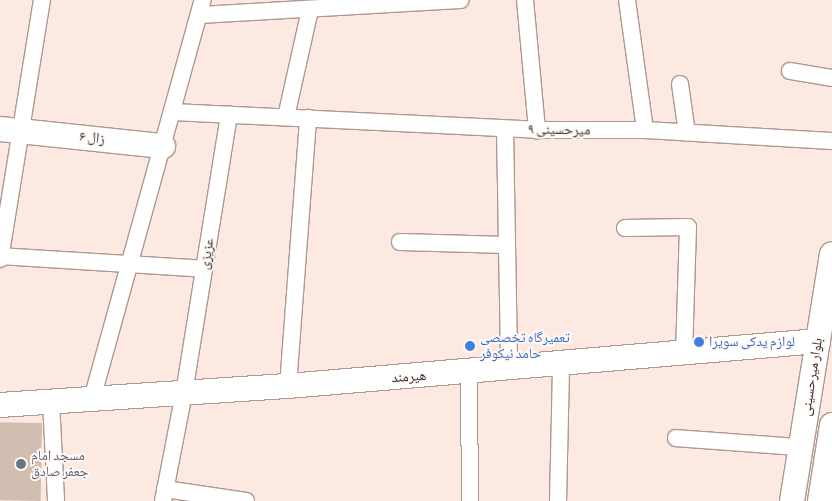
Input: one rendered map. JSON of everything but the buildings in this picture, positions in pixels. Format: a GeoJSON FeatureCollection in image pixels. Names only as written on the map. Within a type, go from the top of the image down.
{"type":"FeatureCollection","features":[{"type":"Feature","properties":{"kind":"main road","name":"زال ۶"},"geometry":{"type":"LineString","coordinates":[[10,130],[163,146]]}},
{"type":"Feature","properties":{"kind":"main road","name":"بلوار میرحسینی"},"geometry":{"type":"LineString","coordinates":[[792,501],[832,254]]}},
{"type":"Feature","properties":{"kind":"main road","name":"هیرمند"},"geometry":{"type":"LineString","coordinates":[[0,404],[288,386],[509,369],[818,341]]}},
{"type":"Feature","properties":{"kind":"main road","name":"بلوار میرحسینی"},"geometry":{"type":"LineString","coordinates":[[820,501],[832,425]]}},
{"type":"Feature","properties":{"kind":"street"},"geometry":{"type":"LineString","coordinates":[[42,0],[10,130],[0,257],[204,269]]}},
{"type":"Feature","properties":{"kind":"street"},"geometry":{"type":"LineString","coordinates":[[92,399],[201,8],[310,10],[460,0]]}},
{"type":"Feature","properties":{"kind":"street"},"geometry":{"type":"LineString","coordinates":[[525,0],[537,130]]}},
{"type":"Feature","properties":{"kind":"street"},"geometry":{"type":"LineString","coordinates":[[627,0],[645,130]]}},
{"type":"Feature","properties":{"kind":"street"},"geometry":{"type":"LineString","coordinates":[[286,117],[310,10]]}},
{"type":"Feature","properties":{"kind":"street"},"geometry":{"type":"LineString","coordinates":[[790,71],[832,78]]}},
{"type":"Feature","properties":{"kind":"street"},"geometry":{"type":"LineString","coordinates":[[680,84],[687,133]]}},
{"type":"Feature","properties":{"kind":"street","name":"میرحسینی ۹"},"geometry":{"type":"LineString","coordinates":[[173,112],[537,130],[645,130],[832,141]]}},
{"type":"Feature","properties":{"kind":"street","name":"عزیزی"},"geometry":{"type":"LineString","coordinates":[[164,495],[184,393],[230,115]]}},
{"type":"Feature","properties":{"kind":"street"},"geometry":{"type":"LineString","coordinates":[[288,386],[308,118]]}},
{"type":"Feature","properties":{"kind":"street"},"geometry":{"type":"LineString","coordinates":[[505,128],[509,369]]}},
{"type":"Feature","properties":{"kind":"street"},"geometry":{"type":"LineString","coordinates":[[625,228],[688,227],[684,353]]}},
{"type":"Feature","properties":{"kind":"street"},"geometry":{"type":"LineString","coordinates":[[400,242],[507,245]]}},
{"type":"Feature","properties":{"kind":"street"},"geometry":{"type":"LineString","coordinates":[[558,501],[561,364]]}},
{"type":"Feature","properties":{"kind":"street"},"geometry":{"type":"LineString","coordinates":[[469,372],[470,501]]}},
{"type":"Feature","properties":{"kind":"street"},"geometry":{"type":"LineString","coordinates":[[52,401],[56,501]]}},
{"type":"Feature","properties":{"kind":"street"},"geometry":{"type":"LineString","coordinates":[[676,438],[800,447]]}},
{"type":"Feature","properties":{"kind":"street"},"geometry":{"type":"LineString","coordinates":[[164,495],[246,501]]}},
{"type":"Feature","properties":{"kind":"place","name":"لوازم یدکی سویرا"},"geometry":{"type":"Point","coordinates":[699,342]}},
{"type":"Feature","properties":{"kind":"place","name":"تعمیرگاه تخصصی حامد نیکوفر"},"geometry":{"type":"Point","coordinates":[470,346]}},
{"type":"Feature","properties":{"kind":"place","name":"مسجد امام جعفر صادق"},"geometry":{"type":"Point","coordinates":[21,464]}}]}
